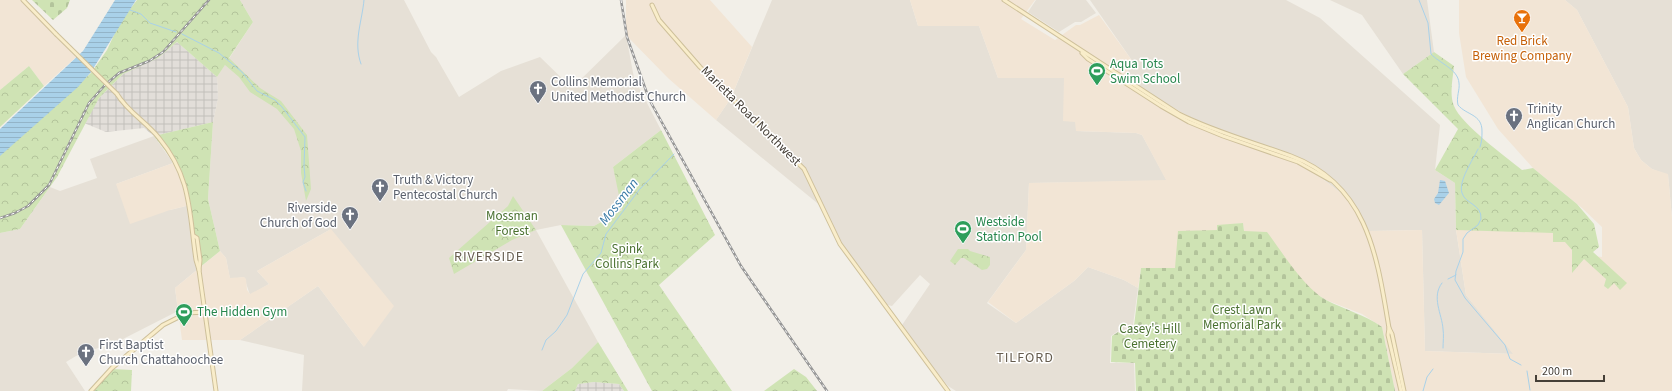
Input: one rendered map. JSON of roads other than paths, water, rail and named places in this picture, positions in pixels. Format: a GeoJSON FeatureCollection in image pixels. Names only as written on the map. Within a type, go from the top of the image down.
{"type":"FeatureCollection","features":[{"type":"Feature","properties":{"kind":"main road"},"geometry":{"type":"LineString","coordinates":[[23,0],[156,134],[174,160],[188,193],[194,236],[193,239],[199,270],[216,391]]}},
{"type":"Feature","properties":{"kind":"main road"},"geometry":{"type":"LineString","coordinates":[[1004,0],[1082,52],[1090,55],[1184,116],[1211,129],[1301,160],[1318,170],[1330,180],[1350,201],[1368,233],[1375,258],[1389,328],[1392,334],[1404,391]]}},
{"type":"Feature","properties":{"kind":"main road","name":"Marietta Road Northwest"},"geometry":{"type":"LineString","coordinates":[[652,5],[659,20],[700,67],[804,170],[840,244],[862,277],[948,391]]}},
{"type":"Feature","properties":{"kind":"main road"},"geometry":{"type":"LineString","coordinates":[[91,391],[114,366],[163,325],[184,314],[205,312]]}},
{"type":"Feature","properties":{"kind":"main road"},"geometry":{"type":"LineString","coordinates":[[1389,328],[1388,335],[1400,391]]}},
{"type":"Feature","properties":{"kind":"water"},"geometry":{"type":"Polygon","coordinates":[[[115,0],[136,0],[91,72],[78,87],[0,156],[0,129],[83,51],[115,0]]]}},
{"type":"Feature","properties":{"kind":"water"},"geometry":{"type":"Polygon","coordinates":[[[1440,180],[1445,181],[1449,193],[1439,205],[1435,203],[1434,199],[1438,193],[1440,180]]]}},
{"type":"Feature","properties":{"kind":"waterway"},"geometry":{"type":"LineString","coordinates":[[361,64],[358,40],[364,0]]}},
{"type":"Feature","properties":{"kind":"waterway"},"geometry":{"type":"LineString","coordinates":[[1419,0],[1428,23],[1431,54],[1452,70],[1458,78],[1458,105],[1479,121],[1482,131],[1480,147]]}},
{"type":"Feature","properties":{"kind":"waterway"},"geometry":{"type":"LineString","coordinates":[[130,10],[141,14],[150,23],[176,32]]}},
{"type":"Feature","properties":{"kind":"waterway"},"geometry":{"type":"LineString","coordinates":[[182,34],[219,53],[242,72],[257,91],[275,100],[282,107],[305,137],[305,177],[303,182],[306,191]]}},
{"type":"Feature","properties":{"kind":"waterway"},"geometry":{"type":"LineString","coordinates":[[1478,149],[1464,177],[1461,188],[1466,200],[1479,210],[1481,219],[1478,225],[1467,233],[1463,239],[1463,252],[1456,271],[1455,280],[1465,298],[1505,345],[1510,359],[1521,365]]}},
{"type":"Feature","properties":{"kind":"waterway","name":"Mossman"},"geometry":{"type":"LineString","coordinates":[[542,350],[546,340],[556,331],[567,315],[583,274],[601,253],[606,234],[639,190],[674,154]]}},
{"type":"Feature","properties":{"kind":"waterway"},"geometry":{"type":"LineString","coordinates":[[1448,279],[1456,275]]}},
{"type":"Feature","properties":{"kind":"waterway"},"geometry":{"type":"LineString","coordinates":[[1442,283],[1437,294],[1437,300],[1442,323],[1443,348]]}},
{"type":"Feature","properties":{"kind":"waterway"},"geometry":{"type":"LineString","coordinates":[[1423,391],[1427,377],[1433,369]]}},
{"type":"Feature","properties":{"kind":"waterway"},"geometry":{"type":"LineString","coordinates":[[1527,371],[1530,390]]}},
{"type":"Feature","properties":{"kind":"railway"},"geometry":{"type":"LineString","coordinates":[[0,218],[15,213],[28,206],[49,185],[89,103],[105,85],[119,73],[149,61],[163,52],[209,0]]}},
{"type":"Feature","properties":{"kind":"railway"},"geometry":{"type":"LineString","coordinates":[[621,0],[627,37],[649,99],[741,266],[827,391]]}},
{"type":"Feature","properties":{"kind":"place","name":"Red Brick Brewing Company"},"geometry":{"type":"Point","coordinates":[1522,33]}},
{"type":"Feature","properties":{"kind":"place","name":"Aqua Tots Swim School"},"geometry":{"type":"Point","coordinates":[1097,86]}},
{"type":"Feature","properties":{"kind":"place","name":"Collins Memorial United Methodist Church"},"geometry":{"type":"Point","coordinates":[538,104]}},
{"type":"Feature","properties":{"kind":"place","name":"Trinity Anglican Church"},"geometry":{"type":"Point","coordinates":[1514,131]}},
{"type":"Feature","properties":{"kind":"place","name":"Truth & Victory Pentecostal Church"},"geometry":{"type":"Point","coordinates":[380,202]}},
{"type":"Feature","properties":{"kind":"place","name":"Riverside Church of God"},"geometry":{"type":"Point","coordinates":[350,230]}},
{"type":"Feature","properties":{"kind":"place","name":"Westside Station Pool"},"geometry":{"type":"Point","coordinates":[963,244]}},
{"type":"Feature","properties":{"kind":"place","name":"The Hidden Gym"},"geometry":{"type":"Point","coordinates":[184,327]}},
{"type":"Feature","properties":{"kind":"place","name":"First Baptist Church Chattahoochee"},"geometry":{"type":"Point","coordinates":[86,367]}},
{"type":"Feature","properties":{"kind":"district","name":"RIVERSIDE"},"geometry":{"type":"Point","coordinates":[489,257]}},
{"type":"Feature","properties":{"kind":"district","name":"TILFORD"},"geometry":{"type":"Point","coordinates":[1025,358]}},
{"type":"Feature","properties":{"kind":"park label","name":"Mossman Forest"},"geometry":{"type":"Point","coordinates":[512,224]}},
{"type":"Feature","properties":{"kind":"park label","name":"Spink Collins Park"},"geometry":{"type":"Point","coordinates":[627,256]}},
{"type":"Feature","properties":{"kind":"park label","name":"Crest Lawn Memorial Park"},"geometry":{"type":"Point","coordinates":[1242,318]}},
{"type":"Feature","properties":{"kind":"park label","name":"Casey's Hill Cemetery"},"geometry":{"type":"Point","coordinates":[1150,336]}}]}
